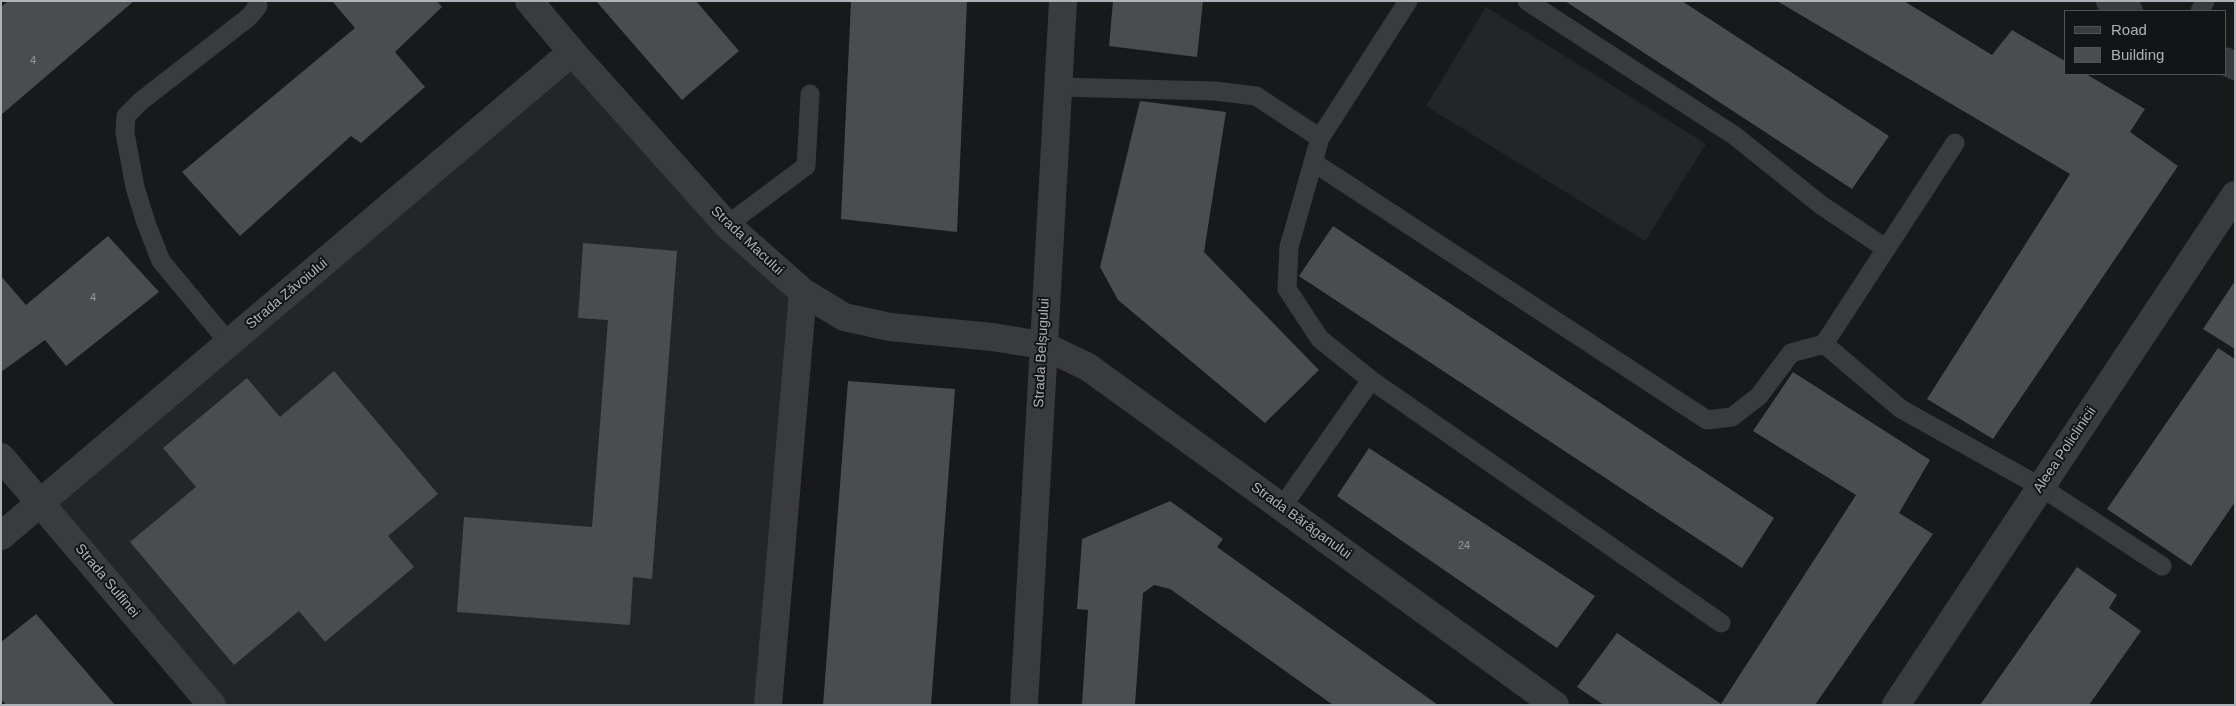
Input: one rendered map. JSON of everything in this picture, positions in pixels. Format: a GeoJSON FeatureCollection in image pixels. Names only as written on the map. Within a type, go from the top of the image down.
{"type":"FeatureCollection","features":[{"type":"Feature","properties":{"kind":"street","name":"Strada Macului"},"geometry":{"type":"LineString","coordinates":[[529,1],[727,226],[803,292],[844,317],[890,327],[992,337],[1042,345]]}},
{"type":"Feature","properties":{"kind":"street","name":"Strada Belșugului"},"geometry":{"type":"LineString","coordinates":[[1024,705],[1042,345],[1063,1]]}},
{"type":"Feature","properties":{"kind":"street"},"geometry":{"type":"LineString","coordinates":[[2110,1],[2127,10]]}},
{"type":"Feature","properties":{"kind":"street","name":"Strada Zăvoiului"},"geometry":{"type":"LineString","coordinates":[[1,536],[572,52]]}},
{"type":"Feature","properties":{"kind":"street","name":"Aleea Policlinicii"},"geometry":{"type":"LineString","coordinates":[[1896,705],[2235,195]]}},
{"type":"Feature","properties":{"kind":"street"},"geometry":{"type":"LineString","coordinates":[[768,705],[803,292]]}},
{"type":"Feature","properties":{"kind":"street","name":"Strada Bărăganului"},"geometry":{"type":"LineString","coordinates":[[1042,345],[1088,367],[1545,702]]}},
{"type":"Feature","properties":{"kind":"street","name":"Strada Sulfinei"},"geometry":{"type":"LineString","coordinates":[[1,457],[212,705]]}},
{"type":"Feature","properties":{"kind":"lane"},"geometry":{"type":"LineString","coordinates":[[229,343],[161,261],[135,187],[124,133],[126,116],[141,101],[249,17],[258,6],[258,1]]}},
{"type":"Feature","properties":{"kind":"lane"},"geometry":{"type":"LineString","coordinates":[[1408,1],[1320,138],[1289,247],[1287,289],[1320,339],[1371,380],[1721,623]]}},
{"type":"Feature","properties":{"kind":"lane"},"geometry":{"type":"LineString","coordinates":[[1527,1],[1735,136],[1822,205],[1885,248]]}},
{"type":"Feature","properties":{"kind":"lane"},"geometry":{"type":"LineString","coordinates":[[1058,87],[1215,91],[1256,96],[1320,138]]}},
{"type":"Feature","properties":{"kind":"lane"},"geometry":{"type":"LineString","coordinates":[[727,226],[806,166],[810,94]]}},
{"type":"Feature","properties":{"kind":"lane"},"geometry":{"type":"LineString","coordinates":[[1313,162],[1707,420],[1732,417],[1759,396],[1791,353],[1824,344],[1954,142]]}},
{"type":"Feature","properties":{"kind":"lane"},"geometry":{"type":"LineString","coordinates":[[1824,344],[1901,408],[2041,487],[2162,566]]}},
{"type":"Feature","properties":{"kind":"lane"},"geometry":{"type":"LineString","coordinates":[[1282,508],[1371,380]]}},
{"type":"Feature","properties":{"kind":"shaded area"},"geometry":{"type":"Polygon","coordinates":[[[1486,7],[1706,144],[1645,241],[1426,106],[1486,7]]]}},
{"type":"Feature","properties":{"kind":"shaded area"},"geometry":{"type":"Polygon","coordinates":[[[572,52],[803,292],[768,705],[213,705],[40,503],[572,52]]]}},
{"type":"Feature","properties":{"kind":"building"},"geometry":{"type":"Polygon","coordinates":[[[8,1],[134,1],[1,115],[1,7],[8,1]]]}},
{"type":"Feature","properties":{"kind":"building"},"geometry":{"type":"Polygon","coordinates":[[[332,1],[437,1],[442,7],[395,52],[425,87],[361,143],[351,136],[240,236],[182,172],[355,28],[332,1]]]}},
{"type":"Feature","properties":{"kind":"building"},"geometry":{"type":"Polygon","coordinates":[[[596,1],[696,1],[739,51],[682,100],[596,1]]]}},
{"type":"Feature","properties":{"kind":"building"},"geometry":{"type":"Polygon","coordinates":[[[851,1],[967,1],[957,232],[841,219],[851,1]]]}},
{"type":"Feature","properties":{"kind":"building"},"geometry":{"type":"Polygon","coordinates":[[[1113,1],[1203,1],[1197,57],[1109,46],[1113,1]]]}},
{"type":"Feature","properties":{"kind":"building"},"geometry":{"type":"Polygon","coordinates":[[[1565,1],[1682,1],[1889,136],[1852,189],[1565,1]]]}},
{"type":"Feature","properties":{"kind":"building"},"geometry":{"type":"Polygon","coordinates":[[[1777,1],[1904,1],[1992,55],[2012,30],[2064,60],[2064,75],[2088,75],[2145,109],[2130,132],[2178,166],[1993,439],[1927,399],[2070,174],[1777,1]]]}},
{"type":"Feature","properties":{"kind":"building"},"geometry":{"type":"Polygon","coordinates":[[[1140,101],[1226,112],[1204,252],[1319,370],[1265,423],[1118,300],[1100,267],[1140,101]]]}},
{"type":"Feature","properties":{"kind":"building"},"geometry":{"type":"Polygon","coordinates":[[[1333,226],[1774,518],[1742,568],[1299,276],[1333,226]]]}},
{"type":"Feature","properties":{"kind":"building"},"geometry":{"type":"Polygon","coordinates":[[[108,236],[159,292],[66,366],[45,340],[1,372],[1,276],[26,305],[108,236]]]}},
{"type":"Feature","properties":{"kind":"building"},"geometry":{"type":"Polygon","coordinates":[[[583,243],[677,251],[652,579],[633,577],[630,625],[457,612],[464,517],[592,527],[608,320],[578,318],[583,243]]]}},
{"type":"Feature","properties":{"kind":"building"},"geometry":{"type":"Polygon","coordinates":[[[2235,281],[2235,349],[2203,329],[2235,281]]]}},
{"type":"Feature","properties":{"kind":"building"},"geometry":{"type":"Polygon","coordinates":[[[2218,348],[2235,359],[2235,502],[2191,566],[2107,509],[2218,348]]]}},
{"type":"Feature","properties":{"kind":"building"},"geometry":{"type":"Polygon","coordinates":[[[334,371],[438,494],[388,536],[414,567],[325,642],[299,611],[234,665],[130,542],[196,487],[163,448],[247,378],[280,417],[334,371]]]}},
{"type":"Feature","properties":{"kind":"building"},"geometry":{"type":"Polygon","coordinates":[[[1793,372],[1930,460],[1899,513],[1933,534],[1815,705],[1604,705],[1577,687],[1617,633],[1721,704],[1856,495],[1753,431],[1793,372]]]}},
{"type":"Feature","properties":{"kind":"building"},"geometry":{"type":"Polygon","coordinates":[[[848,381],[955,389],[931,705],[823,705],[848,381]]]}},
{"type":"Feature","properties":{"kind":"building"},"geometry":{"type":"Polygon","coordinates":[[[1369,448],[1595,596],[1557,648],[1337,496],[1369,448]]]}},
{"type":"Feature","properties":{"kind":"building"},"geometry":{"type":"Polygon","coordinates":[[[1170,501],[1223,539],[1217,547],[1438,705],[1333,705],[1170,589],[1154,585],[1143,593],[1135,705],[1082,705],[1088,610],[1077,609],[1082,539],[1170,501]]]}},
{"type":"Feature","properties":{"kind":"building"},"geometry":{"type":"Polygon","coordinates":[[[2077,567],[2117,595],[2109,608],[2141,631],[2089,705],[1980,705],[2077,567]]]}},
{"type":"Feature","properties":{"kind":"building"},"geometry":{"type":"Polygon","coordinates":[[[36,614],[115,705],[6,705],[3,701],[1,703],[1,642],[36,614]]]}}]}
